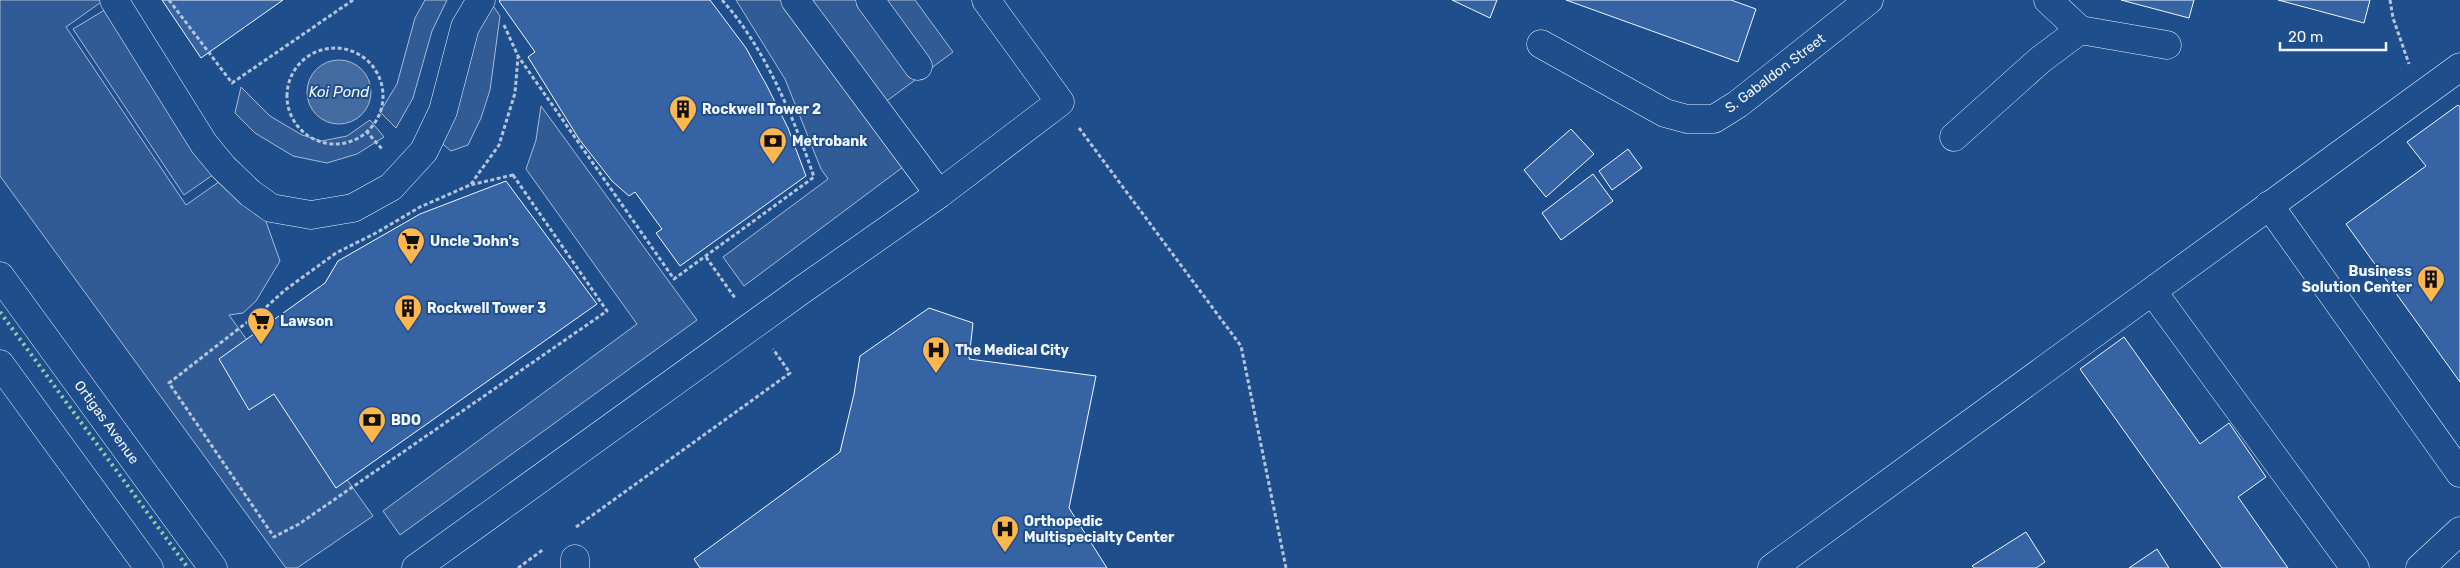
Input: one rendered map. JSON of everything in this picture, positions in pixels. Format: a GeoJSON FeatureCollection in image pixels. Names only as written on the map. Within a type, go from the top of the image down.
{"type":"FeatureCollection","features":[{"type":"Feature","properties":{"kind":"main road"},"geometry":{"type":"LineString","coordinates":[[114,0],[204,144],[223,167],[250,193],[271,208],[311,215],[353,208],[391,187],[424,151],[443,111],[465,27],[481,0]]}},
{"type":"Feature","properties":{"kind":"main road"},"geometry":{"type":"LineString","coordinates":[[795,0],[938,194]]}},
{"type":"Feature","properties":{"kind":"main road"},"geometry":{"type":"LineString","coordinates":[[870,0],[918,66]]}},
{"type":"Feature","properties":{"kind":"main road"},"geometry":{"type":"LineString","coordinates":[[416,568],[938,194],[1060,102],[986,0]]}},
{"type":"Feature","properties":{"kind":"main road","name":"S. Gabaldon Street"},"geometry":{"type":"LineString","coordinates":[[1541,44],[1665,113],[1688,119],[1714,119],[1738,104],[1869,0]]}},
{"type":"Feature","properties":{"kind":"main road"},"geometry":{"type":"LineString","coordinates":[[2048,0],[2080,30],[2167,45]]}},
{"type":"Feature","properties":{"kind":"main road"},"geometry":{"type":"LineString","coordinates":[[1954,137],[2040,60],[2080,30]]}},
{"type":"Feature","properties":{"kind":"main road"},"geometry":{"type":"LineString","coordinates":[[1772,568],[2154,292],[2269,205],[2460,67]]}},
{"type":"Feature","properties":{"kind":"main road"},"geometry":{"type":"LineString","coordinates":[[2269,205],[2451,442],[2460,473]]}},
{"type":"Feature","properties":{"kind":"main road","name":"Ortigas Avenue"},"geometry":{"type":"LineString","coordinates":[[0,276],[213,568]]}},
{"type":"Feature","properties":{"kind":"main road"},"geometry":{"type":"LineString","coordinates":[[2154,292],[2355,568]]}},
{"type":"Feature","properties":{"kind":"main road"},"geometry":{"type":"LineString","coordinates":[[0,364],[148,568]]}},
{"type":"Feature","properties":{"kind":"main road"},"geometry":{"type":"LineString","coordinates":[[2420,568],[2460,531]]}},
{"type":"Feature","properties":{"kind":"path"},"geometry":{"type":"LineString","coordinates":[[169,0],[232,82],[353,0]]}},
{"type":"Feature","properties":{"kind":"path"},"geometry":{"type":"LineString","coordinates":[[503,22],[518,56],[674,279],[814,177],[797,125],[776,84],[754,46],[722,0]]}},
{"type":"Feature","properties":{"kind":"path"},"geometry":{"type":"LineString","coordinates":[[2390,0],[2393,18],[2420,96]]}},
{"type":"Feature","properties":{"kind":"path"},"geometry":{"type":"LineString","coordinates":[[325,48],[342,48],[356,52],[370,62],[379,75],[384,90],[383,106],[378,120],[355,141],[341,145],[326,144],[312,139],[301,131],[292,119],[288,105],[287,90],[290,76],[298,64],[310,54],[325,48]]}},
{"type":"Feature","properties":{"kind":"path"},"geometry":{"type":"LineString","coordinates":[[470,185],[513,175],[607,312],[299,524],[274,537],[169,383],[264,310],[285,290],[336,253],[376,233],[420,207],[470,185],[499,145],[515,93],[518,56]]}},
{"type":"Feature","properties":{"kind":"path"},"geometry":{"type":"LineString","coordinates":[[1060,102],[1242,346],[1286,568]]}},
{"type":"Feature","properties":{"kind":"path"},"geometry":{"type":"LineString","coordinates":[[573,529],[790,374],[706,257]]}},
{"type":"Feature","properties":{"kind":"path"},"geometry":{"type":"LineString","coordinates":[[518,568],[550,546]]}},
{"type":"Feature","properties":{"kind":"shaded area"},"geometry":{"type":"Polygon","coordinates":[[[0,0],[104,0],[66,27],[186,205],[223,179],[264,216],[280,261],[256,301],[243,313],[229,315],[373,516],[297,568],[286,568],[0,176],[0,0]]]}},
{"type":"Feature","properties":{"kind":"shaded area"},"geometry":{"type":"Polygon","coordinates":[[[425,0],[447,0],[432,31],[413,98],[396,128],[380,112],[397,84],[415,18],[425,0]]]}},
{"type":"Feature","properties":{"kind":"shaded area"},"geometry":{"type":"Polygon","coordinates":[[[489,0],[500,16],[490,90],[481,118],[468,145],[451,151],[432,135],[489,0]]]}},
{"type":"Feature","properties":{"kind":"shaded area"},"geometry":{"type":"Polygon","coordinates":[[[736,0],[781,0],[903,167],[744,286],[723,257],[828,179],[821,169],[785,79],[736,0]]]}},
{"type":"Feature","properties":{"kind":"shaded area"},"geometry":{"type":"Polygon","coordinates":[[[808,0],[915,0],[953,52],[884,103],[808,0]]]}},
{"type":"Feature","properties":{"kind":"shaded area"},"geometry":{"type":"Polygon","coordinates":[[[108,8],[217,172],[184,195],[73,29],[108,8]]]}},
{"type":"Feature","properties":{"kind":"shaded area"},"geometry":{"type":"Polygon","coordinates":[[[241,87],[270,116],[302,135],[322,141],[347,136],[370,120],[384,137],[357,154],[327,163],[293,156],[255,133],[235,113],[241,87]]]}},
{"type":"Feature","properties":{"kind":"shaded area"},"geometry":{"type":"Polygon","coordinates":[[[541,106],[697,320],[400,535],[383,511],[637,324],[526,169],[536,140],[541,106]]]}},
{"type":"Feature","properties":{"kind":"water","name":"Koi Pond"},"geometry":{"type":"Polygon","coordinates":[[[333,60],[345,60],[362,69],[369,80],[371,92],[369,104],[362,115],[345,124],[333,124],[321,119],[312,110],[307,98],[307,86],[312,74],[321,65],[333,60]]]}},
{"type":"Feature","properties":{"kind":"building"},"geometry":{"type":"Polygon","coordinates":[[[162,0],[283,0],[201,58],[162,0]]]}},
{"type":"Feature","properties":{"kind":"building","name":"Rockwell Tower 2"},"geometry":{"type":"Polygon","coordinates":[[[710,0],[746,48],[767,86],[788,128],[806,176],[680,266],[656,233],[662,229],[635,192],[629,196],[612,181],[579,139],[528,57],[535,52],[499,1],[710,0]]]}},
{"type":"Feature","properties":{"kind":"building"},"geometry":{"type":"Polygon","coordinates":[[[1452,0],[1497,0],[1490,18],[1452,0]]]}},
{"type":"Feature","properties":{"kind":"building"},"geometry":{"type":"Polygon","coordinates":[[[1566,0],[1731,0],[1756,9],[1738,62],[1566,0]]]}},
{"type":"Feature","properties":{"kind":"building"},"geometry":{"type":"Polygon","coordinates":[[[2121,0],[2194,0],[2189,18],[2121,0]]]}},
{"type":"Feature","properties":{"kind":"building"},"geometry":{"type":"Polygon","coordinates":[[[2278,0],[2370,0],[2364,23],[2278,0]]]}},
{"type":"Feature","properties":{"kind":"building","name":"Business Solution Center"},"geometry":{"type":"Polygon","coordinates":[[[2458,105],[2460,107],[2460,382],[2346,224],[2426,166],[2407,142],[2458,105]]]}},
{"type":"Feature","properties":{"kind":"building"},"geometry":{"type":"Polygon","coordinates":[[[1571,129],[1594,154],[1546,197],[1524,170],[1571,129]]]}},
{"type":"Feature","properties":{"kind":"building"},"geometry":{"type":"Polygon","coordinates":[[[1628,149],[1642,168],[1612,190],[1599,171],[1628,149]]]}},
{"type":"Feature","properties":{"kind":"building"},"geometry":{"type":"Polygon","coordinates":[[[1593,174],[1613,201],[1561,240],[1542,213],[1593,174]]]}},
{"type":"Feature","properties":{"kind":"building","name":"Rockwell Tower 3"},"geometry":{"type":"Polygon","coordinates":[[[506,181],[597,304],[336,488],[274,394],[249,410],[219,359],[325,283],[338,261],[420,214],[506,181]]]}},
{"type":"Feature","properties":{"kind":"building"},"geometry":{"type":"Polygon","coordinates":[[[929,308],[973,323],[969,359],[1096,376],[1069,508],[1107,568],[700,568],[694,559],[840,452],[854,394],[860,356],[929,308]]]}},
{"type":"Feature","properties":{"kind":"building"},"geometry":{"type":"Polygon","coordinates":[[[2124,337],[2200,444],[2229,423],[2266,477],[2238,497],[2288,568],[2222,568],[2080,369],[2124,337]]]}},
{"type":"Feature","properties":{"kind":"building"},"geometry":{"type":"Polygon","coordinates":[[[2026,532],[2045,562],[2036,568],[1974,568],[1972,566],[2026,532]]]}},
{"type":"Feature","properties":{"kind":"building"},"geometry":{"type":"Polygon","coordinates":[[[2157,549],[2169,568],[2129,568],[2157,549]]]}},
{"type":"Feature","properties":{"kind":"hedge"},"geometry":{"type":"LineString","coordinates":[[0,312],[188,568]]}},
{"type":"Feature","properties":{"kind":"place","name":"Rockwell Tower 2"},"geometry":{"type":"Point","coordinates":[683,133]}},
{"type":"Feature","properties":{"kind":"place","name":"Metrobank"},"geometry":{"type":"Point","coordinates":[773,165]}},
{"type":"Feature","properties":{"kind":"place","name":"Uncle John's"},"geometry":{"type":"Point","coordinates":[411,265]}},
{"type":"Feature","properties":{"kind":"place","name":"Business Solution Center"},"geometry":{"type":"Point","coordinates":[2431,303]}},
{"type":"Feature","properties":{"kind":"place","name":"Rockwell Tower 3"},"geometry":{"type":"Point","coordinates":[408,332]}},
{"type":"Feature","properties":{"kind":"place","name":"Lawson"},"geometry":{"type":"Point","coordinates":[261,345]}},
{"type":"Feature","properties":{"kind":"place","name":"The Medical City"},"geometry":{"type":"Point","coordinates":[936,374]}},
{"type":"Feature","properties":{"kind":"place","name":"BDO"},"geometry":{"type":"Point","coordinates":[372,444]}},
{"type":"Feature","properties":{"kind":"place","name":"Orthopedic Multispecialty Center"},"geometry":{"type":"Point","coordinates":[1005,553]}}]}
